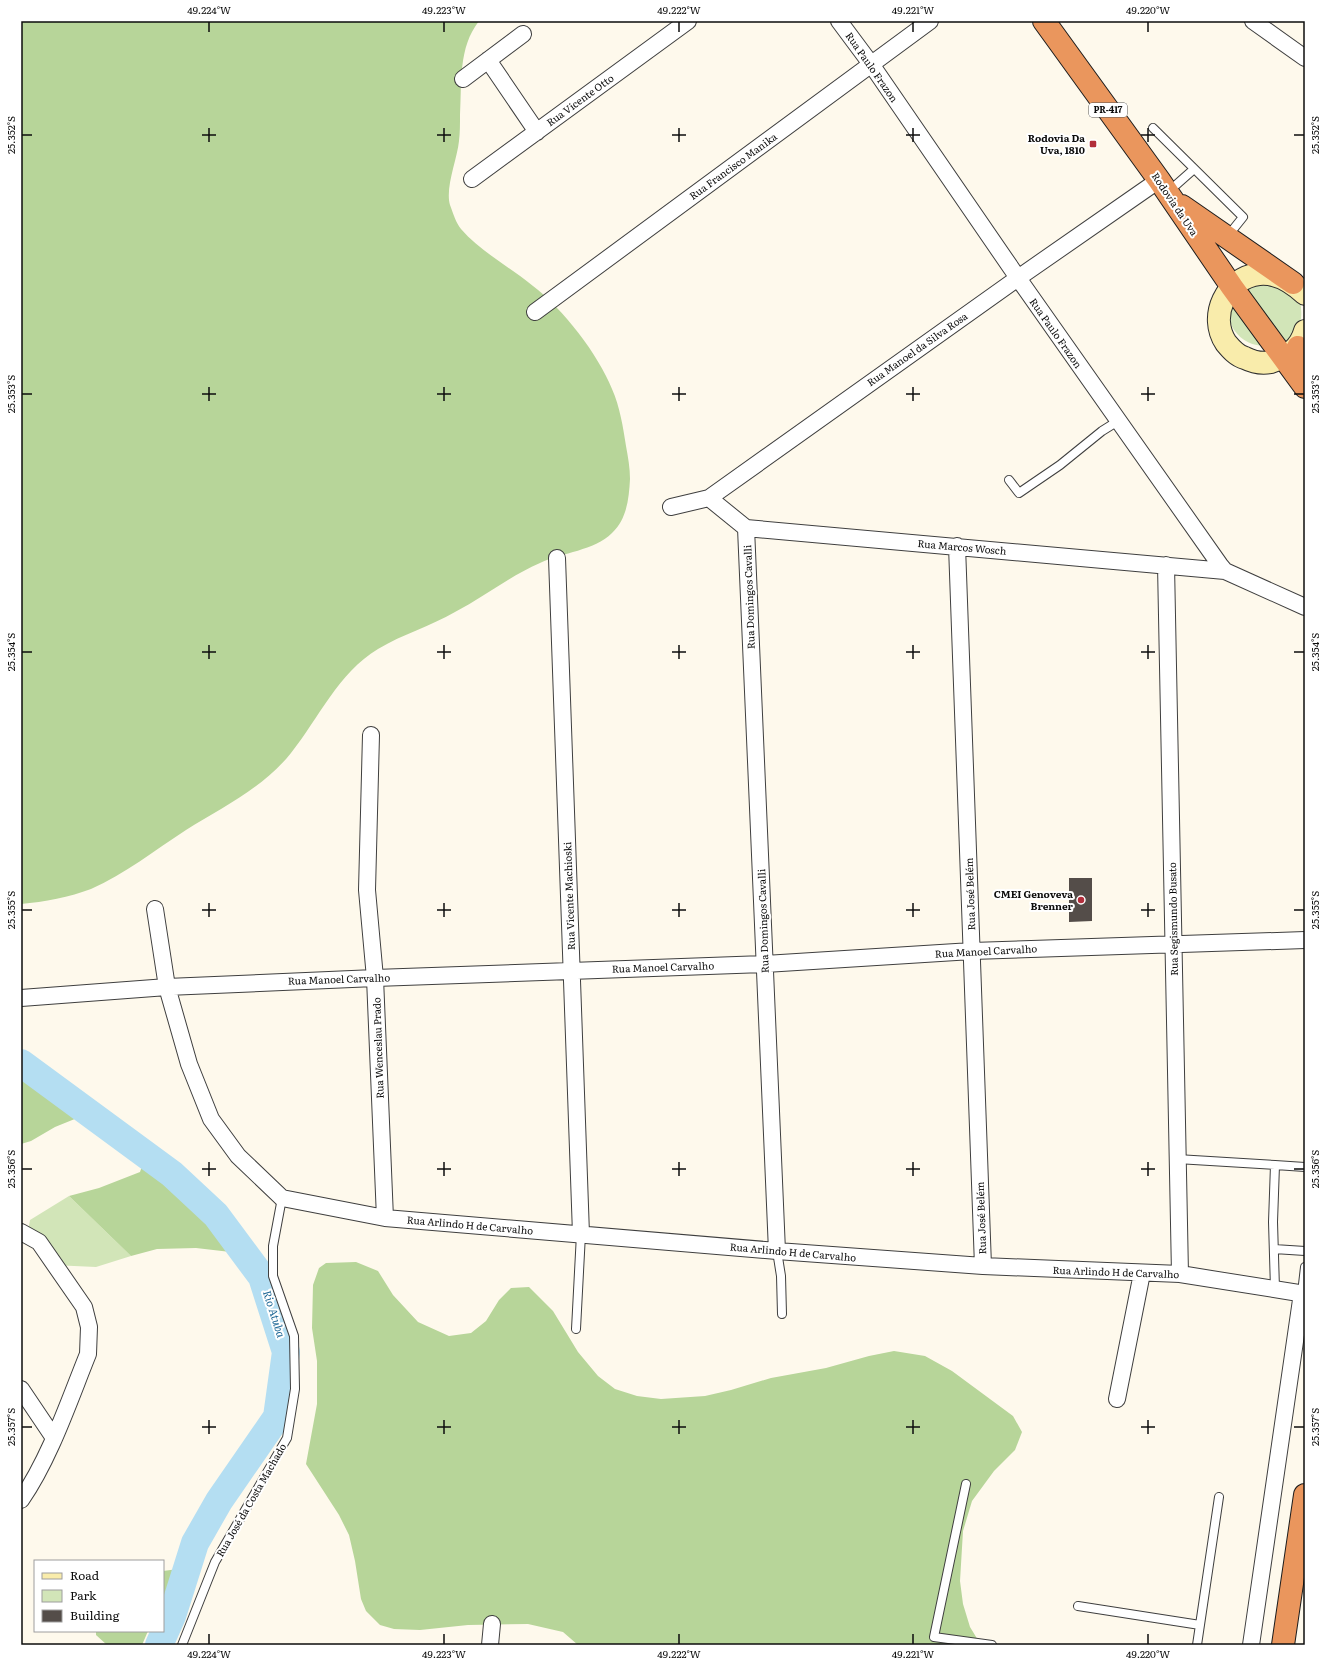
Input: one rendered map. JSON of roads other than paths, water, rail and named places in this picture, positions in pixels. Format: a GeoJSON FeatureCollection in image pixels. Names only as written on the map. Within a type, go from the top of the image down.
{"type":"FeatureCollection","features":[{"type":"Feature","properties":{"kind":"highway","name":"Rodovia da Uva"},"geometry":{"type":"LineString","coordinates":[[1044,21],[1166,191],[1232,287],[1299,343]]}},
{"type":"Feature","properties":{"kind":"highway"},"geometry":{"type":"LineString","coordinates":[[1166,191],[1227,237],[1299,288]]}},
{"type":"Feature","properties":{"kind":"highway"},"geometry":{"type":"LineString","coordinates":[[1299,343],[1304,385]]}},
{"type":"Feature","properties":{"kind":"highway"},"geometry":{"type":"LineString","coordinates":[[1283,1645],[1305,1495]]}},
{"type":"Feature","properties":{"kind":"main road"},"geometry":{"type":"LineString","coordinates":[[1299,343],[1268,362],[1254,362],[1241,357],[1230,348],[1222,337],[1219,324],[1219,310],[1224,297],[1232,287],[1245,278],[1259,274],[1274,276],[1299,288],[1305,304]]}},
{"type":"Feature","properties":{"kind":"street","name":"Rua Vicente Otto"},"geometry":{"type":"LineString","coordinates":[[472,179],[688,21]]}},
{"type":"Feature","properties":{"kind":"street","name":"Rua Paulo Frazon"},"geometry":{"type":"LineString","coordinates":[[839,21],[871,64],[1018,278],[1225,571]]}},
{"type":"Feature","properties":{"kind":"street","name":"Rua Francisco Manika"},"geometry":{"type":"LineString","coordinates":[[535,312],[930,21]]}},
{"type":"Feature","properties":{"kind":"street"},"geometry":{"type":"LineString","coordinates":[[1253,21],[1305,58]]}},
{"type":"Feature","properties":{"kind":"street"},"geometry":{"type":"LineString","coordinates":[[463,79],[523,34]]}},
{"type":"Feature","properties":{"kind":"street"},"geometry":{"type":"LineString","coordinates":[[488,60],[537,132]]}},
{"type":"Feature","properties":{"kind":"street","name":"Rua Manoel da Silva Rosa"},"geometry":{"type":"LineString","coordinates":[[671,507],[709,498],[1018,278],[1166,191]]}},
{"type":"Feature","properties":{"kind":"street"},"geometry":{"type":"LineString","coordinates":[[709,498],[746,528]]}},
{"type":"Feature","properties":{"kind":"street","name":"Rua Marcos Wosch"},"geometry":{"type":"LineString","coordinates":[[746,528],[1225,571]]}},
{"type":"Feature","properties":{"kind":"street","name":"Rua Domingos Cavalli"},"geometry":{"type":"LineString","coordinates":[[746,528],[777,1251]]}},
{"type":"Feature","properties":{"kind":"street","name":"Rua José Belém"},"geometry":{"type":"LineString","coordinates":[[958,546],[983,1266]]}},
{"type":"Feature","properties":{"kind":"street","name":"Rua Vicente Machioski"},"geometry":{"type":"LineString","coordinates":[[557,558],[580,1234]]}},
{"type":"Feature","properties":{"kind":"street","name":"Rua Segismundo Busato"},"geometry":{"type":"LineString","coordinates":[[1166,565],[1180,1274]]}},
{"type":"Feature","properties":{"kind":"street"},"geometry":{"type":"LineString","coordinates":[[1225,571],[1305,607]]}},
{"type":"Feature","properties":{"kind":"street","name":"Rua Wenceslau Prado"},"geometry":{"type":"LineString","coordinates":[[371,735],[367,890],[375,978],[385,1218]]}},
{"type":"Feature","properties":{"kind":"street"},"geometry":{"type":"LineString","coordinates":[[155,909],[167,987],[189,1064],[211,1119],[238,1156],[282,1198]]}},
{"type":"Feature","properties":{"kind":"street","name":"Rua Manoel Carvalho"},"geometry":{"type":"LineString","coordinates":[[21,998],[167,987],[572,970],[764,964],[972,951],[1305,940]]}},
{"type":"Feature","properties":{"kind":"street","name":"Rua Arlindo H de Carvalho"},"geometry":{"type":"LineString","coordinates":[[282,1198],[385,1218],[777,1251],[983,1266],[1180,1274],[1303,1294]]}},
{"type":"Feature","properties":{"kind":"street"},"geometry":{"type":"LineString","coordinates":[[21,1232],[39,1242],[84,1307],[89,1327],[88,1354],[54,1438],[29,1489],[21,1500]]}},
{"type":"Feature","properties":{"kind":"street"},"geometry":{"type":"LineString","coordinates":[[1117,1400],[1142,1273]]}},
{"type":"Feature","properties":{"kind":"street"},"geometry":{"type":"LineString","coordinates":[[1252,1645],[1303,1294]]}},
{"type":"Feature","properties":{"kind":"street"},"geometry":{"type":"LineString","coordinates":[[21,1389],[54,1438]]}},
{"type":"Feature","properties":{"kind":"street"},"geometry":{"type":"LineString","coordinates":[[490,1645],[492,1624]]}},
{"type":"Feature","properties":{"kind":"lane"},"geometry":{"type":"LineString","coordinates":[[1152,128],[1243,217],[1227,237]]}},
{"type":"Feature","properties":{"kind":"lane"},"geometry":{"type":"LineString","coordinates":[[1166,191],[1194,169]]}},
{"type":"Feature","properties":{"kind":"lane"},"geometry":{"type":"LineString","coordinates":[[1009,480],[1019,494],[1118,421]]}},
{"type":"Feature","properties":{"kind":"lane"},"geometry":{"type":"LineString","coordinates":[[1177,1159],[1305,1167]]}},
{"type":"Feature","properties":{"kind":"lane"},"geometry":{"type":"LineString","coordinates":[[1275,1165],[1275,1289]]}},
{"type":"Feature","properties":{"kind":"lane","name":"Rua José da Costa Machado"},"geometry":{"type":"LineString","coordinates":[[182,1645],[215,1562],[287,1438],[295,1389],[294,1336],[274,1276],[273,1246],[282,1198]]}},
{"type":"Feature","properties":{"kind":"lane"},"geometry":{"type":"LineString","coordinates":[[576,1329],[580,1234]]}},
{"type":"Feature","properties":{"kind":"lane"},"geometry":{"type":"LineString","coordinates":[[1274,1249],[1305,1251]]}},
{"type":"Feature","properties":{"kind":"lane","name":"Rua Domingos Cavalli"},"geometry":{"type":"LineString","coordinates":[[777,1251],[781,1276],[782,1314]]}},
{"type":"Feature","properties":{"kind":"lane"},"geometry":{"type":"LineString","coordinates":[[1303,1294],[1305,1267]]}},
{"type":"Feature","properties":{"kind":"lane"},"geometry":{"type":"LineString","coordinates":[[966,1484],[934,1637],[992,1645]]}},
{"type":"Feature","properties":{"kind":"lane"},"geometry":{"type":"LineString","coordinates":[[1197,1645],[1219,1497]]}},
{"type":"Feature","properties":{"kind":"lane"},"geometry":{"type":"LineString","coordinates":[[1078,1606],[1200,1625]]}},
{"type":"Feature","properties":{"kind":"waterway","name":"Rio Atuba"},"geometry":{"type":"LineString","coordinates":[[21,1063],[172,1174],[216,1215],[262,1277],[286,1352],[277,1417],[219,1501],[195,1543],[172,1616],[159,1645]]}},
{"type":"Feature","properties":{"kind":"place","name":"Rodovia Da Uva, 1810"},"geometry":{"type":"Point","coordinates":[1093,144]}},
{"type":"Feature","properties":{"kind":"place","name":"CMEI Genoveva Brenner"},"geometry":{"type":"Point","coordinates":[1081,900]}}]}
